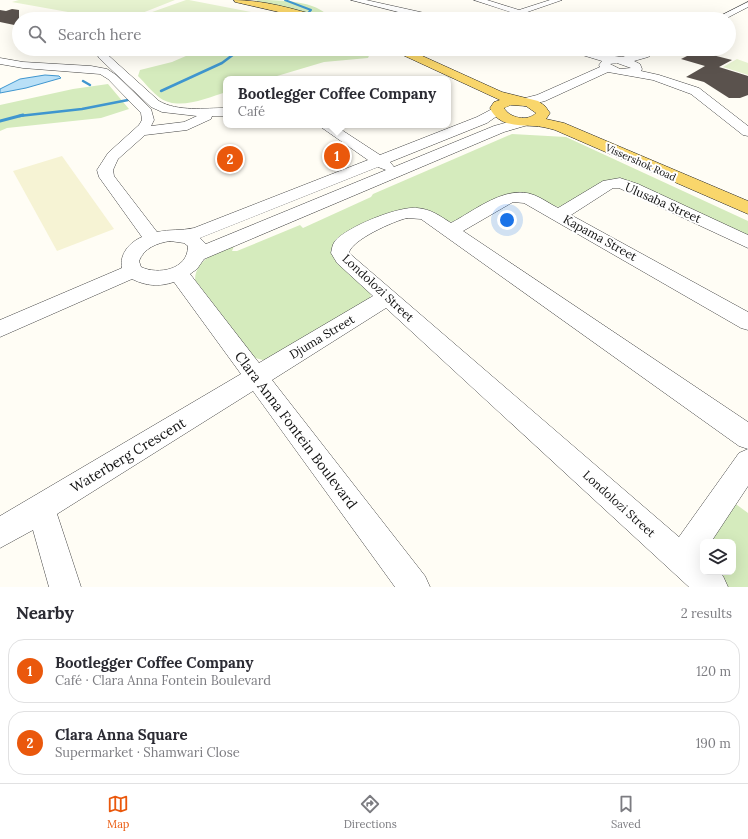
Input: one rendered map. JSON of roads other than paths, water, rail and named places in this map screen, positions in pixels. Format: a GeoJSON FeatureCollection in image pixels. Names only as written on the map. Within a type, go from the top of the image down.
{"type":"FeatureCollection","features":[{"type":"Feature","properties":{"kind":"main road"},"geometry":{"type":"LineString","coordinates":[[238,0],[295,12]]}},
{"type":"Feature","properties":{"kind":"main road"},"geometry":{"type":"LineString","coordinates":[[413,56],[497,95],[521,102],[534,116]]}},
{"type":"Feature","properties":{"kind":"main road"},"geometry":{"type":"LineString","coordinates":[[413,56],[448,76]]}},
{"type":"Feature","properties":{"kind":"main road"},"geometry":{"type":"LineString","coordinates":[[451,78],[485,97],[505,118],[534,116]]}},
{"type":"Feature","properties":{"kind":"main road"},"geometry":{"type":"LineString","coordinates":[[497,110],[503,103],[521,102]]}},
{"type":"Feature","properties":{"kind":"main road","name":"Vissershok Road"},"geometry":{"type":"LineString","coordinates":[[534,116],[748,202]]}},
{"type":"Feature","properties":{"kind":"main road","name":"Vissershok Road"},"geometry":{"type":"LineString","coordinates":[[534,116],[748,208]]}},
{"type":"Feature","properties":{"kind":"street"},"geometry":{"type":"LineString","coordinates":[[355,0],[407,12]]}},
{"type":"Feature","properties":{"kind":"street"},"geometry":{"type":"LineString","coordinates":[[478,0],[518,12],[558,0]]}},
{"type":"Feature","properties":{"kind":"street"},"geometry":{"type":"LineString","coordinates":[[735,2],[748,4]]}},
{"type":"Feature","properties":{"kind":"street"},"geometry":{"type":"LineString","coordinates":[[732,12],[748,4]]}},
{"type":"Feature","properties":{"kind":"street"},"geometry":{"type":"LineString","coordinates":[[103,56],[159,107],[173,111],[223,112]]}},
{"type":"Feature","properties":{"kind":"street"},"geometry":{"type":"LineString","coordinates":[[592,56],[605,66]]}},
{"type":"Feature","properties":{"kind":"street"},"geometry":{"type":"LineString","coordinates":[[595,56],[698,92],[748,132]]}},
{"type":"Feature","properties":{"kind":"street"},"geometry":{"type":"LineString","coordinates":[[198,254],[499,129],[534,116],[578,89],[626,66],[642,56]]}},
{"type":"Feature","properties":{"kind":"street"},"geometry":{"type":"LineString","coordinates":[[0,61],[23,65],[103,71],[112,77],[147,112],[148,120],[140,131],[108,163],[105,174],[153,239]]}},
{"type":"Feature","properties":{"kind":"street"},"geometry":{"type":"LineString","coordinates":[[521,102],[541,98],[604,70],[606,62],[626,66]]}},
{"type":"Feature","properties":{"kind":"street"},"geometry":{"type":"LineString","coordinates":[[185,236],[196,243],[199,248],[198,254],[191,265],[169,277],[151,279],[137,275],[132,271],[130,266],[131,256],[140,246],[153,239],[170,235],[185,236],[200,232],[482,120],[497,110]]}},
{"type":"Feature","properties":{"kind":"street"},"geometry":{"type":"LineString","coordinates":[[187,126],[211,112]]}},
{"type":"Feature","properties":{"kind":"street"},"geometry":{"type":"LineString","coordinates":[[140,131],[223,122]]}},
{"type":"Feature","properties":{"kind":"street"},"geometry":{"type":"LineString","coordinates":[[330,128],[396,172]]}},
{"type":"Feature","properties":{"kind":"street","name":"Ulusaba Street"},"geometry":{"type":"LineString","coordinates":[[559,215],[606,185],[620,183],[632,187],[748,242]]}},
{"type":"Feature","properties":{"kind":"street","name":"Kapama Street"},"geometry":{"type":"LineString","coordinates":[[450,231],[506,199],[515,197],[532,200],[748,322]]}},
{"type":"Feature","properties":{"kind":"street","name":"Londolozi Street"},"geometry":{"type":"LineString","coordinates":[[712,587],[342,256],[340,249],[343,244],[398,214],[417,212],[427,215],[748,436]]}},
{"type":"Feature","properties":{"kind":"street"},"geometry":{"type":"LineString","coordinates":[[0,328],[132,271]]}},
{"type":"Feature","properties":{"kind":"street","name":"Clara Anna Fontein Boulevard"},"geometry":{"type":"LineString","coordinates":[[178,273],[414,587]]}},
{"type":"Feature","properties":{"kind":"street","name":"Djuma Street"},"geometry":{"type":"LineString","coordinates":[[256,377],[388,297]]}},
{"type":"Feature","properties":{"kind":"street","name":"Waterberg Crescent"},"geometry":{"type":"LineString","coordinates":[[0,534],[256,377]]}},
{"type":"Feature","properties":{"kind":"street"},"geometry":{"type":"LineString","coordinates":[[681,560],[748,462]]}},
{"type":"Feature","properties":{"kind":"street"},"geometry":{"type":"LineString","coordinates":[[41,508],[65,587]]}},
{"type":"Feature","properties":{"kind":"water"},"geometry":{"type":"Polygon","coordinates":[[[45,75],[59,76],[61,78],[26,88],[0,93],[0,89],[20,79],[45,75]]]}},
{"type":"Feature","properties":{"kind":"waterway"},"geometry":{"type":"LineString","coordinates":[[285,0],[311,10],[309,12]]}},
{"type":"Feature","properties":{"kind":"waterway"},"geometry":{"type":"LineString","coordinates":[[161,91],[222,63],[231,56]]}},
{"type":"Feature","properties":{"kind":"waterway"},"geometry":{"type":"LineString","coordinates":[[83,81],[90,85]]}},
{"type":"Feature","properties":{"kind":"waterway"},"geometry":{"type":"LineString","coordinates":[[19,116],[82,109],[128,100]]}},
{"type":"Feature","properties":{"kind":"waterway"},"geometry":{"type":"LineString","coordinates":[[0,121],[19,116]]}},
{"type":"Feature","properties":{"kind":"place","name":"Bootlegger Coffee Company"},"geometry":{"type":"Point","coordinates":[337,156]}},
{"type":"Feature","properties":{"kind":"place","name":"Clara Anna Square"},"geometry":{"type":"Point","coordinates":[230,159]}}]}
